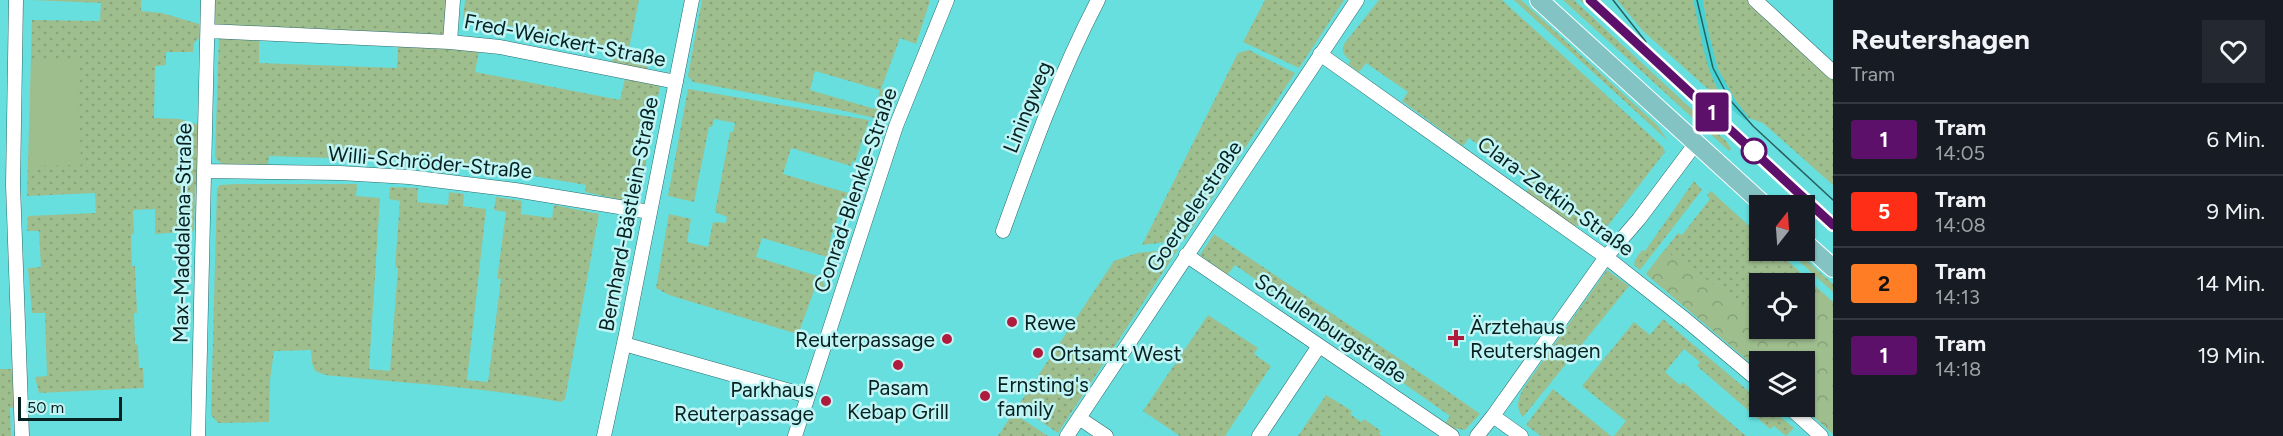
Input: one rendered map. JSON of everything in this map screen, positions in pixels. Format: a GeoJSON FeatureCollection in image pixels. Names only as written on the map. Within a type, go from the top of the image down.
{"type":"FeatureCollection","features":[{"type":"Feature","properties":{"kind":"main road"},"geometry":{"type":"LineString","coordinates":[[1539,0],[1753,195]]}},
{"type":"Feature","properties":{"kind":"main road"},"geometry":{"type":"LineString","coordinates":[[1815,252],[1833,268]]}},
{"type":"Feature","properties":{"kind":"street"},"geometry":{"type":"LineString","coordinates":[[16,0],[13,185],[22,436]]}},
{"type":"Feature","properties":{"kind":"street","name":"Max-Maddalena-Straße"},"geometry":{"type":"LineString","coordinates":[[198,436],[208,0]]}},
{"type":"Feature","properties":{"kind":"street","name":"Fred-Weickert-Straße"},"geometry":{"type":"LineString","coordinates":[[453,0],[450,42],[500,47],[675,82]]}},
{"type":"Feature","properties":{"kind":"street","name":"Bernhard-Bästlein-Straße"},"geometry":{"type":"LineString","coordinates":[[604,436],[692,0]]}},
{"type":"Feature","properties":{"kind":"street","name":"Conrad-Blenkle-Straße"},"geometry":{"type":"LineString","coordinates":[[795,436],[896,126],[947,0]]}},
{"type":"Feature","properties":{"kind":"street","name":"Liningweg"},"geometry":{"type":"LineString","coordinates":[[1003,231],[1040,126],[1075,44],[1098,0]]}},
{"type":"Feature","properties":{"kind":"street","name":"Goerdelerstraße"},"geometry":{"type":"LineString","coordinates":[[1067,436],[1186,255],[1325,57],[1357,0]]}},
{"type":"Feature","properties":{"kind":"street"},"geometry":{"type":"LineString","coordinates":[[1755,0],[1833,72]]}},
{"type":"Feature","properties":{"kind":"street"},"geometry":{"type":"LineString","coordinates":[[207,31],[450,42]]}},
{"type":"Feature","properties":{"kind":"street","name":"Clara-Zetkin-Straße"},"geometry":{"type":"LineString","coordinates":[[1325,57],[1606,256],[1749,373]]}},
{"type":"Feature","properties":{"kind":"street"},"geometry":{"type":"LineString","coordinates":[[1477,436],[1606,256],[1639,219],[1696,143]]}},
{"type":"Feature","properties":{"kind":"street","name":"Willi-Schröder-Straße"},"geometry":{"type":"LineString","coordinates":[[204,171],[409,177],[550,195],[650,212]]}},
{"type":"Feature","properties":{"kind":"street","name":"Schulenburgstraße"},"geometry":{"type":"LineString","coordinates":[[1186,255],[1452,436]]}},
{"type":"Feature","properties":{"kind":"street"},"geometry":{"type":"LineString","coordinates":[[624,344],[808,396]]}},
{"type":"Feature","properties":{"kind":"street"},"geometry":{"type":"LineString","coordinates":[[1259,436],[1319,346]]}},
{"type":"Feature","properties":{"kind":"street"},"geometry":{"type":"LineString","coordinates":[[1493,416],[1521,436]]}},
{"type":"Feature","properties":{"kind":"street"},"geometry":{"type":"LineString","coordinates":[[1800,417],[1821,436]]}},
{"type":"Feature","properties":{"kind":"street"},"geometry":{"type":"LineString","coordinates":[[1079,418],[1106,436]]}},
{"type":"Feature","properties":{"kind":"shaded area"},"geometry":{"type":"Polygon","coordinates":[[[1693,0],[1703,0],[1718,69],[1736,101],[1749,118],[1745,120],[1727,106],[1709,74],[1693,0]]]}},
{"type":"Feature","properties":{"kind":"green space"},"geometry":{"type":"Polygon","coordinates":[[[31,0],[141,0],[141,11],[162,13],[199,24],[199,38],[194,43],[193,52],[166,52],[166,65],[155,66],[154,118],[180,119],[205,127],[204,185],[195,186],[194,231],[155,234],[155,209],[133,210],[132,266],[135,266],[137,313],[134,313],[135,344],[138,345],[139,368],[143,368],[144,388],[39,393],[35,377],[47,376],[45,313],[32,313],[28,268],[41,267],[39,231],[27,231],[28,216],[96,213],[95,193],[27,196],[32,20],[100,21],[101,3],[31,0]]]}},
{"type":"Feature","properties":{"kind":"green space"},"geometry":{"type":"Polygon","coordinates":[[[208,0],[453,0],[450,42],[208,31],[208,0]]]}},
{"type":"Feature","properties":{"kind":"green space"},"geometry":{"type":"Polygon","coordinates":[[[465,0],[639,0],[627,58],[648,63],[648,70],[612,62],[615,48],[510,26],[463,19],[465,0]]]}},
{"type":"Feature","properties":{"kind":"green space"},"geometry":{"type":"Polygon","coordinates":[[[702,0],[930,1],[916,44],[900,38],[881,89],[897,94],[887,121],[693,82],[688,76],[702,0]],[[815,71],[810,90],[875,109],[880,90],[815,71]]]}},
{"type":"Feature","properties":{"kind":"green space"},"geometry":{"type":"Polygon","coordinates":[[[1265,0],[1344,0],[1299,68],[1243,42],[1265,0]]]}},
{"type":"Feature","properties":{"kind":"green space"},"geometry":{"type":"Polygon","coordinates":[[[1379,0],[1502,0],[1663,147],[1665,152],[1606,228],[1590,230],[1580,225],[1572,227],[1526,192],[1531,184],[1469,138],[1463,146],[1402,101],[1408,92],[1366,63],[1359,72],[1348,64],[1351,61],[1344,54],[1344,44],[1379,0]]]}},
{"type":"Feature","properties":{"kind":"green space"},"geometry":{"type":"Polygon","coordinates":[[[1514,0],[1521,0],[1657,125],[1668,141],[1514,0]]]}},
{"type":"Feature","properties":{"kind":"green space"},"geometry":{"type":"Polygon","coordinates":[[[1563,0],[1574,0],[1727,142],[1731,149],[1729,151],[1563,0]]]}},
{"type":"Feature","properties":{"kind":"green space"},"geometry":{"type":"Polygon","coordinates":[[[1580,0],[1584,0],[1733,137],[1731,138],[1580,0]]]}},
{"type":"Feature","properties":{"kind":"green space"},"geometry":{"type":"Polygon","coordinates":[[[1617,0],[1693,0],[1708,66],[1727,106],[1643,31],[1617,0]]]}},
{"type":"Feature","properties":{"kind":"green space"},"geometry":{"type":"Polygon","coordinates":[[[1703,0],[1755,0],[1833,72],[1833,185],[1763,123],[1749,118],[1736,101],[1718,69],[1703,0]]]}},
{"type":"Feature","properties":{"kind":"green space"},"geometry":{"type":"Polygon","coordinates":[[[219,37],[259,41],[259,63],[397,68],[398,46],[479,51],[475,72],[620,100],[625,79],[660,86],[641,189],[627,201],[585,192],[586,185],[450,164],[388,160],[269,156],[268,165],[222,164],[215,158],[219,37]]]}},
{"type":"Feature","properties":{"kind":"green space"},"geometry":{"type":"Polygon","coordinates":[[[1249,50],[1295,73],[1184,240],[1142,245],[1238,53],[1249,50]]]}},
{"type":"Feature","properties":{"kind":"green space"},"geometry":{"type":"Polygon","coordinates":[[[32,59],[78,59],[81,165],[32,166],[32,59]]]}},
{"type":"Feature","properties":{"kind":"green space"},"geometry":{"type":"Polygon","coordinates":[[[688,89],[869,120],[855,162],[852,161],[851,166],[791,148],[783,174],[848,193],[842,203],[829,244],[841,249],[827,257],[762,238],[756,257],[821,277],[827,292],[815,288],[797,334],[669,295],[656,288],[669,214],[691,219],[687,242],[708,247],[713,222],[726,223],[727,217],[715,212],[730,132],[733,132],[735,123],[714,119],[712,127],[709,127],[694,202],[668,196],[688,89]]]}},
{"type":"Feature","properties":{"kind":"green space"},"geometry":{"type":"Polygon","coordinates":[[[1694,181],[1702,190],[1640,270],[1634,265],[1635,260],[1642,250],[1645,251],[1694,181]]]}},
{"type":"Feature","properties":{"kind":"green space"},"geometry":{"type":"Polygon","coordinates":[[[236,184],[357,184],[356,196],[380,198],[369,369],[390,371],[398,268],[395,267],[400,201],[389,199],[390,187],[418,188],[417,202],[448,205],[449,192],[464,194],[463,206],[486,209],[467,380],[488,382],[501,279],[497,279],[506,212],[494,210],[496,197],[522,201],[521,214],[552,218],[554,205],[599,214],[565,399],[561,402],[473,389],[325,375],[315,371],[311,350],[274,351],[270,380],[269,422],[218,423],[211,415],[217,188],[220,185],[236,184]]]}},
{"type":"Feature","properties":{"kind":"green space"},"geometry":{"type":"Polygon","coordinates":[[[1711,191],[1749,226],[1749,261],[1788,261],[1801,273],[1749,273],[1749,339],[1815,339],[1815,286],[1833,302],[1833,434],[1814,417],[1815,351],[1749,351],[1749,362],[1646,274],[1678,233],[1682,235],[1710,199],[1707,195],[1711,191]]]}},
{"type":"Feature","properties":{"kind":"green space"},"geometry":{"type":"Polygon","coordinates":[[[1214,234],[1480,414],[1465,430],[1452,428],[1445,424],[1450,416],[1235,265],[1227,275],[1200,255],[1214,234]]]}},
{"type":"Feature","properties":{"kind":"green space"},"geometry":{"type":"Polygon","coordinates":[[[1178,249],[1058,433],[1018,406],[1114,261],[1137,253],[1178,249]]]}},
{"type":"Feature","properties":{"kind":"green space"},"geometry":{"type":"Polygon","coordinates":[[[1664,250],[1749,309],[1749,339],[1815,339],[1815,294],[1819,290],[1833,302],[1833,434],[1814,417],[1815,351],[1749,351],[1749,362],[1646,274],[1664,250]]]}},
{"type":"Feature","properties":{"kind":"green space"},"geometry":{"type":"Polygon","coordinates":[[[1799,261],[1807,261],[1833,284],[1833,292],[1815,273],[1799,261]]]}},
{"type":"Feature","properties":{"kind":"green space"},"geometry":{"type":"Polygon","coordinates":[[[1607,270],[1629,286],[1523,417],[1518,403],[1523,389],[1607,270]]]}},
{"type":"Feature","properties":{"kind":"green space"},"geometry":{"type":"Polygon","coordinates":[[[1208,315],[1258,348],[1254,354],[1271,366],[1225,436],[1180,436],[1143,411],[1208,315]]]}},
{"type":"Feature","properties":{"kind":"green space"},"geometry":{"type":"Polygon","coordinates":[[[1663,319],[1749,392],[1749,411],[1697,366],[1700,362],[1684,349],[1665,372],[1680,385],[1683,382],[1746,436],[1614,436],[1626,421],[1582,386],[1634,322],[1650,335],[1663,319]]]}},
{"type":"Feature","properties":{"kind":"green space"},"geometry":{"type":"Polygon","coordinates":[[[0,369],[13,369],[14,407],[10,408],[11,436],[0,436],[0,369]]]}},
{"type":"Feature","properties":{"kind":"green space"},"geometry":{"type":"Polygon","coordinates":[[[1553,389],[1611,436],[1541,436],[1526,425],[1553,389]]]}},
{"type":"Feature","properties":{"kind":"green space"},"geometry":{"type":"Polygon","coordinates":[[[1326,395],[1352,411],[1350,414],[1361,422],[1364,419],[1381,431],[1379,434],[1382,436],[1298,436],[1326,395]]]}},
{"type":"Feature","properties":{"kind":"green space"},"geometry":{"type":"Polygon","coordinates":[[[1013,413],[1048,436],[998,436],[1013,413]]]}},
{"type":"Feature","properties":{"kind":"green space"},"geometry":{"type":"Polygon","coordinates":[[[1756,417],[1780,417],[1794,428],[1786,436],[1774,426],[1770,429],[1756,417]]]}},
{"type":"Feature","properties":{"kind":"tram line"},"geometry":{"type":"LineString","coordinates":[[1590,0],[1833,225]]}},
{"type":"Feature","properties":{"kind":"tram line","name":"1"},"geometry":{"type":"LineString","coordinates":[[1590,0],[1833,225]]}},
{"type":"Feature","properties":{"kind":"tram line"},"geometry":{"type":"LineString","coordinates":[[1613,0],[1646,42]]}},
{"type":"Feature","properties":{"kind":"tram line"},"geometry":{"type":"LineString","coordinates":[[1697,0],[1713,68],[1730,100],[1753,126],[1833,200]]}},
{"type":"Feature","properties":{"kind":"place","name":"Rewe"},"geometry":{"type":"Point","coordinates":[1012,322]}},
{"type":"Feature","properties":{"kind":"place","name":"Ärztehaus Reutershagen"},"geometry":{"type":"Point","coordinates":[1456,338]}},
{"type":"Feature","properties":{"kind":"place","name":"Reuterpassage"},"geometry":{"type":"Point","coordinates":[947,339]}},
{"type":"Feature","properties":{"kind":"place","name":"Ortsamt West"},"geometry":{"type":"Point","coordinates":[1038,353]}},
{"type":"Feature","properties":{"kind":"place","name":"Pasam Kebap Grill"},"geometry":{"type":"Point","coordinates":[898,365]}},
{"type":"Feature","properties":{"kind":"place","name":"Ernsting's family"},"geometry":{"type":"Point","coordinates":[985,396]}},
{"type":"Feature","properties":{"kind":"place","name":"Parkhaus Reuterpassage"},"geometry":{"type":"Point","coordinates":[826,401]}}]}
